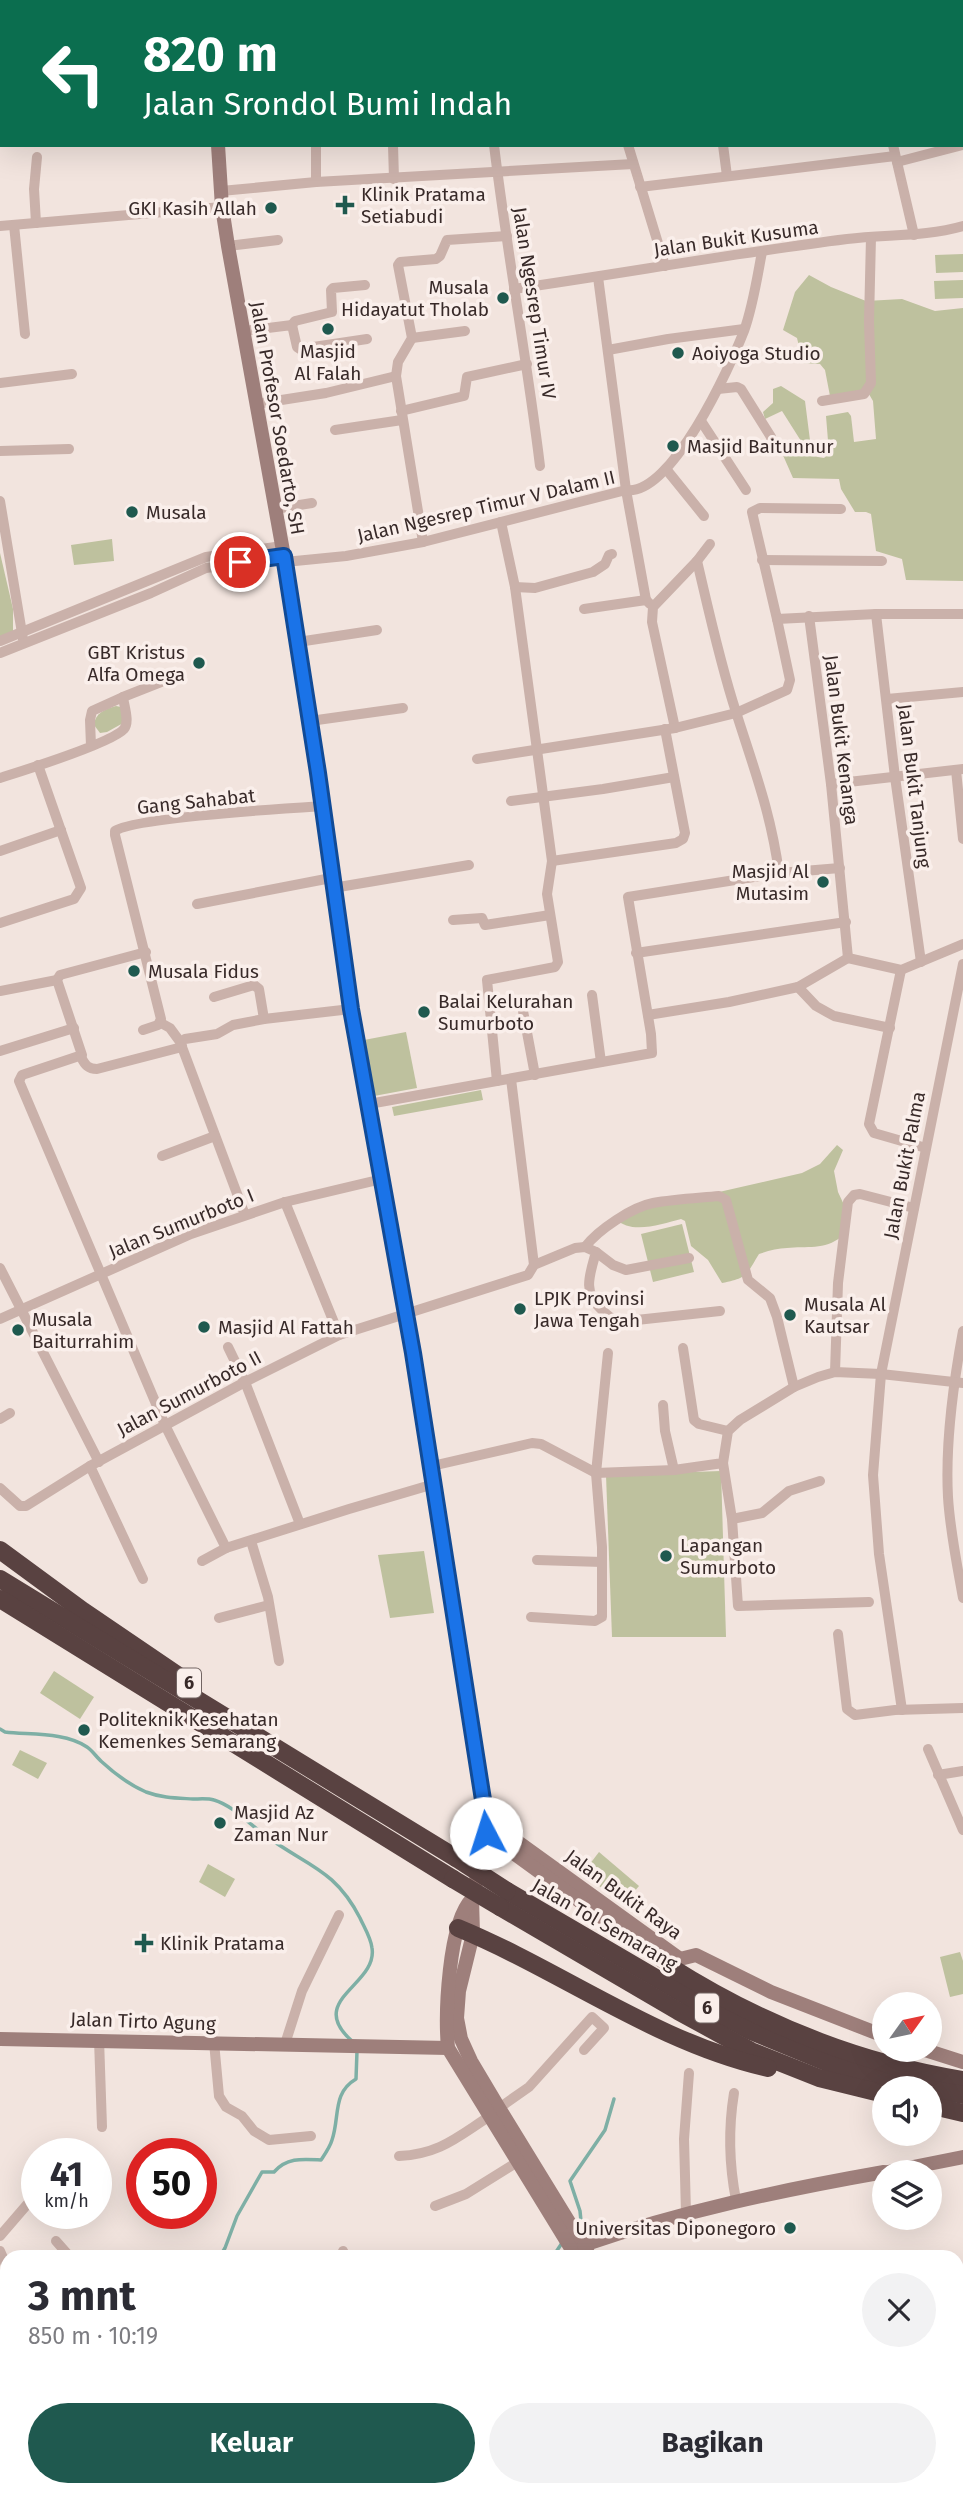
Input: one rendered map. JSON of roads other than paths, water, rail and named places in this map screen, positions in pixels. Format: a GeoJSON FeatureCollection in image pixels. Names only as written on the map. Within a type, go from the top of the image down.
{"type":"FeatureCollection","features":[{"type":"Feature","properties":{"kind":"highway","name":"6"},"geometry":{"type":"LineString","coordinates":[[0,1550],[83,1611],[381,1812]]}},
{"type":"Feature","properties":{"kind":"highway","name":"Jalan Tol Semarang"},"geometry":{"type":"LineString","coordinates":[[0,1579],[456,1858],[503,1899],[731,2041],[819,2078],[872,2092]]}},
{"type":"Feature","properties":{"kind":"highway","name":"Jalan Tol Semarang"},"geometry":{"type":"LineString","coordinates":[[0,1599],[453,1879],[503,1899],[751,2031],[826,2062],[878,2076]]}},
{"type":"Feature","properties":{"kind":"highway"},"geometry":{"type":"LineString","coordinates":[[466,1931],[678,2039],[762,2067],[819,2078]]}},
{"type":"Feature","properties":{"kind":"highway"},"geometry":{"type":"LineString","coordinates":[[675,1962],[730,2001],[813,2041],[899,2067],[963,2080]]}},
{"type":"Feature","properties":{"kind":"highway"},"geometry":{"type":"LineString","coordinates":[[942,2091],[963,2095]]}},
{"type":"Feature","properties":{"kind":"highway"},"geometry":{"type":"LineString","coordinates":[[942,2108],[963,2113]]}},
{"type":"Feature","properties":{"kind":"main road","name":"Jalan Profesor Soedarto, SH"},"geometry":{"type":"LineString","coordinates":[[218,147],[222,207],[228,246],[298,642],[351,1009],[407,1314],[486,1826],[466,1931]]}},
{"type":"Feature","properties":{"kind":"main road","name":"Jalan Bukit Raya"},"geometry":{"type":"LineString","coordinates":[[486,1826],[675,1962]]}},
{"type":"Feature","properties":{"kind":"main road"},"geometry":{"type":"LineString","coordinates":[[466,1931],[448,1991],[446,2019],[449,2048],[495,2112],[575,2245]]}},
{"type":"Feature","properties":{"kind":"main road"},"geometry":{"type":"LineString","coordinates":[[466,1931],[457,2018],[461,2039],[519,2161],[575,2245]]}},
{"type":"Feature","properties":{"kind":"main road"},"geometry":{"type":"LineString","coordinates":[[675,1962],[696,1955],[771,1992],[872,2031]]}},
{"type":"Feature","properties":{"kind":"main road","name":"Jalan Tirto Agung"},"geometry":{"type":"LineString","coordinates":[[0,2039],[449,2048]]}},
{"type":"Feature","properties":{"kind":"main road"},"geometry":{"type":"LineString","coordinates":[[942,2055],[963,2062]]}},
{"type":"Feature","properties":{"kind":"main road"},"geometry":{"type":"LineString","coordinates":[[942,2161],[963,2157]]}},
{"type":"Feature","properties":{"kind":"main road"},"geometry":{"type":"LineString","coordinates":[[575,2245],[736,2200],[872,2175]]}},
{"type":"Feature","properties":{"kind":"street"},"geometry":{"type":"LineString","coordinates":[[316,147],[316,182]]}},
{"type":"Feature","properties":{"kind":"street"},"geometry":{"type":"LineString","coordinates":[[393,147],[394,179]]}},
{"type":"Feature","properties":{"kind":"street","name":"Jalan Ngesrep Timur IV"},"geometry":{"type":"LineString","coordinates":[[494,147],[540,466]]}},
{"type":"Feature","properties":{"kind":"street"},"geometry":{"type":"LineString","coordinates":[[629,147],[665,266]]}},
{"type":"Feature","properties":{"kind":"street"},"geometry":{"type":"LineString","coordinates":[[723,147],[727,176]]}},
{"type":"Feature","properties":{"kind":"street"},"geometry":{"type":"LineString","coordinates":[[640,187],[826,166],[947,147]]}},
{"type":"Feature","properties":{"kind":"street"},"geometry":{"type":"LineString","coordinates":[[895,154],[914,235]]}},
{"type":"Feature","properties":{"kind":"street"},"geometry":{"type":"LineString","coordinates":[[36,223],[34,189],[37,156]]}},
{"type":"Feature","properties":{"kind":"street"},"geometry":{"type":"LineString","coordinates":[[221,191],[316,182],[634,164]]}},
{"type":"Feature","properties":{"kind":"street"},"geometry":{"type":"LineString","coordinates":[[0,226],[222,207]]}},
{"type":"Feature","properties":{"kind":"street"},"geometry":{"type":"LineString","coordinates":[[14,225],[25,334]]}},
{"type":"Feature","properties":{"kind":"street","name":"Jalan Bukit Kusuma"},"geometry":{"type":"LineString","coordinates":[[514,289],[871,237],[941,232],[963,226]]}},
{"type":"Feature","properties":{"kind":"street"},"geometry":{"type":"LineString","coordinates":[[423,542],[396,376],[398,362],[412,338],[398,265],[400,262],[436,259],[447,240],[507,236]]}},
{"type":"Feature","properties":{"kind":"street"},"geometry":{"type":"LineString","coordinates":[[822,401],[864,394],[871,383],[871,237]]}},
{"type":"Feature","properties":{"kind":"street"},"geometry":{"type":"LineString","coordinates":[[228,246],[278,240]]}},
{"type":"Feature","properties":{"kind":"street"},"geometry":{"type":"LineString","coordinates":[[598,277],[626,490],[641,489],[666,469],[701,421],[718,389],[744,329],[762,252]]}},
{"type":"Feature","properties":{"kind":"street"},"geometry":{"type":"LineString","coordinates":[[244,331],[292,325],[295,321],[332,312],[331,289],[365,285]]}},
{"type":"Feature","properties":{"kind":"street"},"geometry":{"type":"LineString","coordinates":[[292,325],[297,347],[300,349],[367,339]]}},
{"type":"Feature","properties":{"kind":"street"},"geometry":{"type":"LineString","coordinates":[[608,350],[744,329]]}},
{"type":"Feature","properties":{"kind":"street"},"geometry":{"type":"LineString","coordinates":[[412,338],[465,331]]}},
{"type":"Feature","properties":{"kind":"street"},"geometry":{"type":"LineString","coordinates":[[335,430],[402,415],[464,396],[467,377],[527,363]]}},
{"type":"Feature","properties":{"kind":"street"},"geometry":{"type":"LineString","coordinates":[[0,383],[72,374]]}},
{"type":"Feature","properties":{"kind":"street"},"geometry":{"type":"LineString","coordinates":[[256,404],[326,393],[396,376]]}},
{"type":"Feature","properties":{"kind":"street"},"geometry":{"type":"LineString","coordinates":[[718,389],[741,389],[771,437],[772,447]]}},
{"type":"Feature","properties":{"kind":"street"},"geometry":{"type":"LineString","coordinates":[[701,421],[746,490]]}},
{"type":"Feature","properties":{"kind":"street"},"geometry":{"type":"LineString","coordinates":[[0,451],[69,449]]}},
{"type":"Feature","properties":{"kind":"street"},"geometry":{"type":"LineString","coordinates":[[666,469],[704,516]]}},
{"type":"Feature","properties":{"kind":"street","name":"Jalan Ngesrep Timur V Dalam II"},"geometry":{"type":"LineString","coordinates":[[23,638],[189,570],[261,554],[346,556],[423,542],[626,490],[649,604],[670,729],[674,777],[685,833],[683,839],[676,843],[552,861]]}},
{"type":"Feature","properties":{"kind":"street"},"geometry":{"type":"LineString","coordinates":[[0,501],[23,638]]}},
{"type":"Feature","properties":{"kind":"street"},"geometry":{"type":"LineString","coordinates":[[275,509],[312,503]]}},
{"type":"Feature","properties":{"kind":"street"},"geometry":{"type":"LineString","coordinates":[[477,758],[670,729],[736,713],[787,690],[790,686],[777,619],[752,515],[754,510],[760,508],[841,509]]}},
{"type":"Feature","properties":{"kind":"street"},"geometry":{"type":"LineString","coordinates":[[497,1081],[487,980],[557,965],[547,894],[552,861],[515,587],[501,522]]}},
{"type":"Feature","properties":{"kind":"street"},"geometry":{"type":"LineString","coordinates":[[584,609],[649,604],[697,561],[710,544]]}},
{"type":"Feature","properties":{"kind":"street"},"geometry":{"type":"LineString","coordinates":[[515,587],[535,588],[593,572],[604,565],[607,557],[612,554]]}},
{"type":"Feature","properties":{"kind":"street"},"geometry":{"type":"LineString","coordinates":[[762,559],[882,561]]}},
{"type":"Feature","properties":{"kind":"street"},"geometry":{"type":"LineString","coordinates":[[697,561],[716,642],[775,838],[779,873]]}},
{"type":"Feature","properties":{"kind":"street"},"geometry":{"type":"LineString","coordinates":[[777,619],[876,614],[963,614]]}},
{"type":"Feature","properties":{"kind":"street","name":"Jalan Bukit Tanjung"},"geometry":{"type":"LineString","coordinates":[[876,614],[921,962]]}},
{"type":"Feature","properties":{"kind":"street","name":"Jalan Bukit Kenanga"},"geometry":{"type":"LineString","coordinates":[[809,616],[831,784],[848,958]]}},
{"type":"Feature","properties":{"kind":"street"},"geometry":{"type":"LineString","coordinates":[[298,642],[377,630]]}},
{"type":"Feature","properties":{"kind":"street"},"geometry":{"type":"LineString","coordinates":[[0,641],[23,638]]}},
{"type":"Feature","properties":{"kind":"street"},"geometry":{"type":"LineString","coordinates":[[0,653],[23,638]]}},
{"type":"Feature","properties":{"kind":"street"},"geometry":{"type":"LineString","coordinates":[[91,746],[92,711],[160,682]]}},
{"type":"Feature","properties":{"kind":"street"},"geometry":{"type":"LineString","coordinates":[[887,699],[963,692]]}},
{"type":"Feature","properties":{"kind":"street"},"geometry":{"type":"LineString","coordinates":[[0,778],[91,746],[118,733],[127,723],[123,697]]}},
{"type":"Feature","properties":{"kind":"street"},"geometry":{"type":"LineString","coordinates":[[310,721],[403,708]]}},
{"type":"Feature","properties":{"kind":"street"},"geometry":{"type":"LineString","coordinates":[[0,923],[78,896],[81,888],[38,765]]}},
{"type":"Feature","properties":{"kind":"street"},"geometry":{"type":"LineString","coordinates":[[831,784],[959,769],[963,839]]}},
{"type":"Feature","properties":{"kind":"street"},"geometry":{"type":"LineString","coordinates":[[512,801],[674,777]]}},
{"type":"Feature","properties":{"kind":"street","name":"Gang Sahabat"},"geometry":{"type":"LineString","coordinates":[[161,1023],[116,831],[120,827],[158,821],[322,806]]}},
{"type":"Feature","properties":{"kind":"street"},"geometry":{"type":"LineString","coordinates":[[0,851],[61,830]]}},
{"type":"Feature","properties":{"kind":"street"},"geometry":{"type":"LineString","coordinates":[[197,904],[470,865]]}},
{"type":"Feature","properties":{"kind":"street"},"geometry":{"type":"LineString","coordinates":[[369,1104],[653,1053],[627,899],[630,896],[779,873],[840,868]]}},
{"type":"Feature","properties":{"kind":"street"},"geometry":{"type":"LineString","coordinates":[[453,920],[482,918],[485,925],[550,915]]}},
{"type":"Feature","properties":{"kind":"street"},"geometry":{"type":"LineString","coordinates":[[636,953],[846,922]]}},
{"type":"Feature","properties":{"kind":"street"},"geometry":{"type":"LineString","coordinates":[[648,1015],[798,987],[848,958],[901,970],[963,944]]}},
{"type":"Feature","properties":{"kind":"street"},"geometry":{"type":"LineString","coordinates":[[0,991],[57,980],[62,974],[146,952]]}},
{"type":"Feature","properties":{"kind":"street","name":"Jalan Bukit Palma"},"geometry":{"type":"LineString","coordinates":[[902,1710],[879,1554],[873,1475],[881,1374],[963,964]]}},
{"type":"Feature","properties":{"kind":"street"},"geometry":{"type":"LineString","coordinates":[[901,970],[869,1124],[874,1133],[926,1148]]}},
{"type":"Feature","properties":{"kind":"street"},"geometry":{"type":"LineString","coordinates":[[57,980],[82,1053],[81,1057],[91,1069],[181,1045],[185,1039],[218,1034],[233,1025],[264,1018],[351,1009]]}},
{"type":"Feature","properties":{"kind":"street"},"geometry":{"type":"LineString","coordinates":[[214,997],[254,985],[259,989],[264,1018]]}},
{"type":"Feature","properties":{"kind":"street"},"geometry":{"type":"LineString","coordinates":[[798,987],[816,1006],[834,1016],[890,1028]]}},
{"type":"Feature","properties":{"kind":"street"},"geometry":{"type":"LineString","coordinates":[[592,995],[601,1062]]}},
{"type":"Feature","properties":{"kind":"street"},"geometry":{"type":"LineString","coordinates":[[523,1010],[535,1075]]}},
{"type":"Feature","properties":{"kind":"street"},"geometry":{"type":"LineString","coordinates":[[950,1023],[963,1020]]}},
{"type":"Feature","properties":{"kind":"street"},"geometry":{"type":"LineString","coordinates":[[143,1030],[161,1023],[175,1033],[245,1215]]}},
{"type":"Feature","properties":{"kind":"street"},"geometry":{"type":"LineString","coordinates":[[0,1051],[74,1028]]}},
{"type":"Feature","properties":{"kind":"street"},"geometry":{"type":"LineString","coordinates":[[81,1057],[22,1075],[19,1082],[165,1425],[226,1548]]}},
{"type":"Feature","properties":{"kind":"street"},"geometry":{"type":"LineString","coordinates":[[511,1079],[534,1265]]}},
{"type":"Feature","properties":{"kind":"street"},"geometry":{"type":"LineString","coordinates":[[162,1156],[215,1136]]}},
{"type":"Feature","properties":{"kind":"street","name":"Jalan Sumurboto I"},"geometry":{"type":"LineString","coordinates":[[0,1319],[183,1238],[245,1215],[285,1202],[382,1179]]}},
{"type":"Feature","properties":{"kind":"street"},"geometry":{"type":"LineString","coordinates":[[835,1372],[838,1283],[848,1202],[860,1194],[914,1209]]}},
{"type":"Feature","properties":{"kind":"street"},"geometry":{"type":"LineString","coordinates":[[689,1258],[626,1269],[613,1265],[585,1247],[599,1232],[638,1208],[652,1203],[719,1196],[726,1200],[748,1280],[770,1298],[774,1309],[794,1387]]}},
{"type":"Feature","properties":{"kind":"street"},"geometry":{"type":"LineString","coordinates":[[285,1202],[339,1335]]}},
{"type":"Feature","properties":{"kind":"street","name":"Jalan Sumurboto II"},"geometry":{"type":"LineString","coordinates":[[0,1488],[19,1506],[26,1506],[165,1425],[339,1335],[528,1275],[534,1265],[575,1248],[585,1247]]}},
{"type":"Feature","properties":{"kind":"street"},"geometry":{"type":"LineString","coordinates":[[596,1252],[588,1287],[594,1303],[613,1320],[618,1322],[720,1311]]}},
{"type":"Feature","properties":{"kind":"street"},"geometry":{"type":"LineString","coordinates":[[0,1268],[22,1309],[94,1464],[143,1579]]}},
{"type":"Feature","properties":{"kind":"street"},"geometry":{"type":"LineString","coordinates":[[963,1331],[948,1458],[951,1530],[963,1598]]}},
{"type":"Feature","properties":{"kind":"street"},"geometry":{"type":"LineString","coordinates":[[228,1347],[300,1524]]}},
{"type":"Feature","properties":{"kind":"street"},"geometry":{"type":"LineString","coordinates":[[683,1348],[694,1420],[699,1424],[728,1431]]}},
{"type":"Feature","properties":{"kind":"street"},"geometry":{"type":"LineString","coordinates":[[531,1617],[599,1620],[601,1617],[602,1562],[596,1473],[608,1353]]}},
{"type":"Feature","properties":{"kind":"street"},"geometry":{"type":"LineString","coordinates":[[869,1602],[738,1606],[732,1519],[723,1463],[728,1431],[752,1412],[794,1387],[835,1372],[958,1382]]}},
{"type":"Feature","properties":{"kind":"street"},"geometry":{"type":"LineString","coordinates":[[663,1405],[665,1431],[674,1470]]}},
{"type":"Feature","properties":{"kind":"street"},"geometry":{"type":"LineString","coordinates":[[0,1419],[10,1413]]}},
{"type":"Feature","properties":{"kind":"street"},"geometry":{"type":"LineString","coordinates":[[432,1466],[532,1443],[541,1444],[596,1473],[674,1470],[723,1463]]}},
{"type":"Feature","properties":{"kind":"street"},"geometry":{"type":"LineString","coordinates":[[732,1519],[762,1513],[789,1491],[820,1481]]}},
{"type":"Feature","properties":{"kind":"street"},"geometry":{"type":"LineString","coordinates":[[202,1561],[226,1548],[434,1485]]}},
{"type":"Feature","properties":{"kind":"street"},"geometry":{"type":"LineString","coordinates":[[251,1541],[269,1605],[279,1661]]}},
{"type":"Feature","properties":{"kind":"street"},"geometry":{"type":"LineString","coordinates":[[537,1560],[602,1562]]}},
{"type":"Feature","properties":{"kind":"street"},"geometry":{"type":"LineString","coordinates":[[219,1618],[269,1605]]}},
{"type":"Feature","properties":{"kind":"street"},"geometry":{"type":"LineString","coordinates":[[838,1634],[847,1709],[850,1713],[855,1715],[963,1708]]}},
{"type":"Feature","properties":{"kind":"street"},"geometry":{"type":"LineString","coordinates":[[928,1749],[962,1826]]}},
{"type":"Feature","properties":{"kind":"street"},"geometry":{"type":"LineString","coordinates":[[938,1775],[963,1771]]}},
{"type":"Feature","properties":{"kind":"street"},"geometry":{"type":"LineString","coordinates":[[285,2044],[302,1991],[339,1915]]}},
{"type":"Feature","properties":{"kind":"street"},"geometry":{"type":"LineString","coordinates":[[399,2155],[419,2155],[438,2149],[495,2112],[529,2087],[591,2017],[599,2021],[604,2028],[584,2050]]}},
{"type":"Feature","properties":{"kind":"street"},"geometry":{"type":"LineString","coordinates":[[99,2039],[102,2127]]}},
{"type":"Feature","properties":{"kind":"street"},"geometry":{"type":"LineString","coordinates":[[214,2042],[219,2096],[226,2107],[242,2116],[254,2131],[269,2140],[311,2136]]}},
{"type":"Feature","properties":{"kind":"street"},"geometry":{"type":"LineString","coordinates":[[686,2213],[684,2139],[688,2073]]}},
{"type":"Feature","properties":{"kind":"street"},"geometry":{"type":"LineString","coordinates":[[734,2093],[730,2115],[729,2163],[736,2200]]}},
{"type":"Feature","properties":{"kind":"street"},"geometry":{"type":"LineString","coordinates":[[435,2206],[466,2194],[519,2161]]}},
{"type":"Feature","properties":{"kind":"street"},"geometry":{"type":"LineString","coordinates":[[0,2236],[21,2212]]}},
{"type":"Feature","properties":{"kind":"street"},"geometry":{"type":"LineString","coordinates":[[56,2241],[64,2250]]}},
{"type":"Feature","properties":{"kind":"waterway"},"geometry":{"type":"LineString","coordinates":[[0,1729],[5,1732],[58,1736],[78,1742],[117,1775],[146,1792],[170,1797],[209,1799],[221,1803],[330,1878],[341,1889],[360,1918],[372,1948],[371,1961],[339,2003],[336,2014],[340,2027],[352,2041]]}},
{"type":"Feature","properties":{"kind":"waterway"},"geometry":{"type":"LineString","coordinates":[[224,2250],[237,2216],[262,2172],[274,2172],[284,2164],[296,2160],[321,2160],[332,2140],[343,2091],[356,2079],[357,2051]]}},
{"type":"Feature","properties":{"kind":"waterway"},"geometry":{"type":"LineString","coordinates":[[574,2225],[581,2221],[570,2181],[605,2130],[614,2099]]}},
{"type":"Feature","properties":{"kind":"waterway"},"geometry":{"type":"LineString","coordinates":[[557,2250],[562,2243]]}},
{"type":"Feature","properties":{"kind":"place","name":"Klinik Pratama Setiabudi"},"geometry":{"type":"Point","coordinates":[345,205]}},
{"type":"Feature","properties":{"kind":"place","name":"GKI Kasih Allah"},"geometry":{"type":"Point","coordinates":[271,208]}},
{"type":"Feature","properties":{"kind":"place","name":"Musala Hidayatut Tholab"},"geometry":{"type":"Point","coordinates":[503,298]}},
{"type":"Feature","properties":{"kind":"place","name":"Masjid Al Falah"},"geometry":{"type":"Point","coordinates":[328,329]}},
{"type":"Feature","properties":{"kind":"place","name":"Aoiyoga Studio"},"geometry":{"type":"Point","coordinates":[678,353]}},
{"type":"Feature","properties":{"kind":"place","name":"Masjid Baitunnur"},"geometry":{"type":"Point","coordinates":[673,446]}},
{"type":"Feature","properties":{"kind":"place","name":"Musala"},"geometry":{"type":"Point","coordinates":[132,512]}},
{"type":"Feature","properties":{"kind":"place","name":"GBT Kristus Alfa Omega"},"geometry":{"type":"Point","coordinates":[199,663]}},
{"type":"Feature","properties":{"kind":"place","name":"Masjid Al Mutasim"},"geometry":{"type":"Point","coordinates":[823,882]}},
{"type":"Feature","properties":{"kind":"place","name":"Musala Fidus"},"geometry":{"type":"Point","coordinates":[134,971]}},
{"type":"Feature","properties":{"kind":"place","name":"Balai Kelurahan Sumurboto"},"geometry":{"type":"Point","coordinates":[424,1012]}},
{"type":"Feature","properties":{"kind":"place","name":"LPJK Provinsi Jawa Tengah"},"geometry":{"type":"Point","coordinates":[520,1309]}},
{"type":"Feature","properties":{"kind":"place","name":"Musala Al Kautsar"},"geometry":{"type":"Point","coordinates":[790,1315]}},
{"type":"Feature","properties":{"kind":"place","name":"Masjid Al Fattah"},"geometry":{"type":"Point","coordinates":[204,1327]}},
{"type":"Feature","properties":{"kind":"place","name":"Musala Baiturrahim"},"geometry":{"type":"Point","coordinates":[18,1330]}},
{"type":"Feature","properties":{"kind":"place","name":"Lapangan Sumurboto"},"geometry":{"type":"Point","coordinates":[666,1556]}},
{"type":"Feature","properties":{"kind":"place","name":"Politeknik Kesehatan Kemenkes Semarang"},"geometry":{"type":"Point","coordinates":[84,1730]}},
{"type":"Feature","properties":{"kind":"place","name":"Masjid Az Zaman Nur"},"geometry":{"type":"Point","coordinates":[220,1823]}},
{"type":"Feature","properties":{"kind":"place","name":"Klinik Pratama"},"geometry":{"type":"Point","coordinates":[144,1943]}},
{"type":"Feature","properties":{"kind":"place","name":"Universitas Diponegoro"},"geometry":{"type":"Point","coordinates":[790,2228]}}]}
